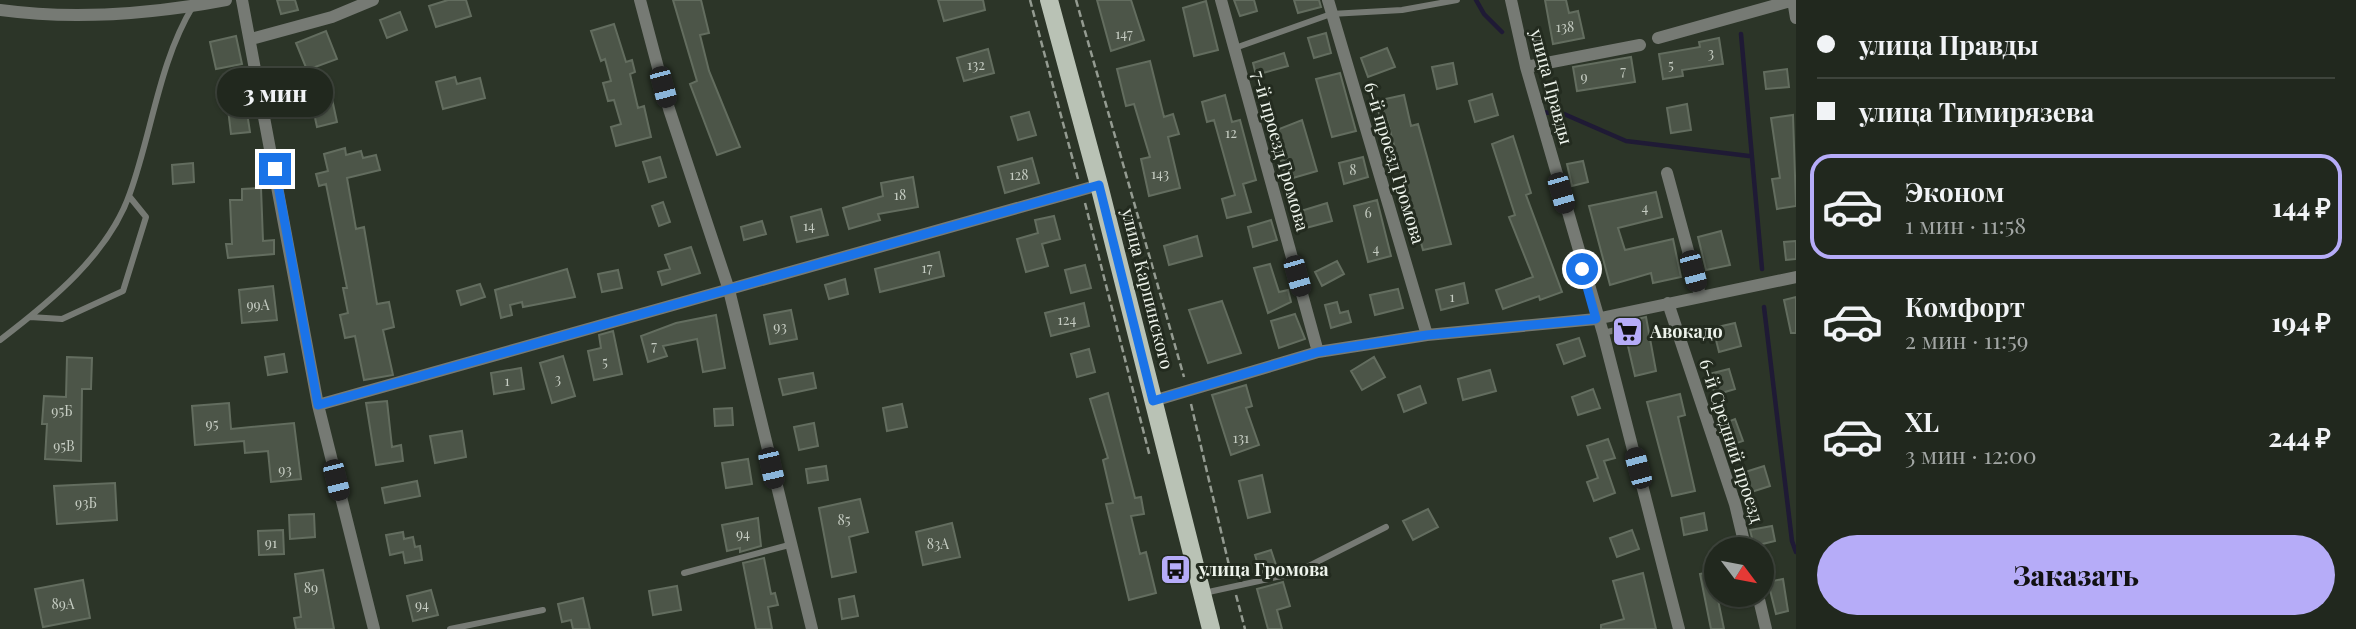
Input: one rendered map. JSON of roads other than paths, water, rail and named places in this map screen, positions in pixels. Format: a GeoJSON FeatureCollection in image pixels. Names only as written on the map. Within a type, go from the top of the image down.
{"type":"FeatureCollection","features":[{"type":"Feature","properties":{"kind":"main road","name":"улица Карпинского"},"geometry":{"type":"LineString","coordinates":[[1049,0],[1099,185],[1211,629]]}},
{"type":"Feature","properties":{"kind":"street"},"geometry":{"type":"LineString","coordinates":[[0,10],[51,17],[193,6],[226,0]]}},
{"type":"Feature","properties":{"kind":"street"},"geometry":{"type":"LineString","coordinates":[[242,0],[318,405],[374,629]]}},
{"type":"Feature","properties":{"kind":"street"},"geometry":{"type":"LineString","coordinates":[[251,39],[332,17],[373,0]]}},
{"type":"Feature","properties":{"kind":"street"},"geometry":{"type":"LineString","coordinates":[[640,0],[669,108],[729,290],[789,545],[812,629]]}},
{"type":"Feature","properties":{"kind":"street","name":"7-й проезд Громова"},"geometry":{"type":"LineString","coordinates":[[1221,0],[1318,352]]}},
{"type":"Feature","properties":{"kind":"street","name":"6-й проезд Громова"},"geometry":{"type":"LineString","coordinates":[[1328,0],[1427,335]]}},
{"type":"Feature","properties":{"kind":"street","name":"улица Правды"},"geometry":{"type":"LineString","coordinates":[[1511,0],[1525,67],[1596,319],[1609,332],[1679,629]]}},
{"type":"Feature","properties":{"kind":"street"},"geometry":{"type":"LineString","coordinates":[[1658,38],[1794,0],[1796,18]]}},
{"type":"Feature","properties":{"kind":"street"},"geometry":{"type":"LineString","coordinates":[[1525,67],[1640,45]]}},
{"type":"Feature","properties":{"kind":"street"},"geometry":{"type":"LineString","coordinates":[[1667,173],[1700,295]]}},
{"type":"Feature","properties":{"kind":"street"},"geometry":{"type":"LineString","coordinates":[[318,405],[1099,185]]}},
{"type":"Feature","properties":{"kind":"street"},"geometry":{"type":"LineString","coordinates":[[1153,401],[1318,352],[1427,335],[1596,319],[1700,295],[1796,278]]}},
{"type":"Feature","properties":{"kind":"street","name":"6-й Средний проезд"},"geometry":{"type":"LineString","coordinates":[[1668,303],[1735,503],[1743,537]]}},
{"type":"Feature","properties":{"kind":"street"},"geometry":{"type":"LineString","coordinates":[[1761,607],[1766,629]]}},
{"type":"Feature","properties":{"kind":"lane"},"geometry":{"type":"LineString","coordinates":[[1233,48],[1331,13],[1402,10],[1457,0]]}},
{"type":"Feature","properties":{"kind":"lane"},"geometry":{"type":"LineString","coordinates":[[0,340],[30,317],[102,245],[129,196],[174,44],[193,6]]}},
{"type":"Feature","properties":{"kind":"lane"},"geometry":{"type":"LineString","coordinates":[[30,317],[62,319],[123,291],[146,217],[129,196]]}},
{"type":"Feature","properties":{"kind":"lane"},"geometry":{"type":"LineString","coordinates":[[1202,594],[1295,573],[1386,527]]}},
{"type":"Feature","properties":{"kind":"lane"},"geometry":{"type":"LineString","coordinates":[[684,573],[789,545]]}},
{"type":"Feature","properties":{"kind":"lane"},"geometry":{"type":"LineString","coordinates":[[450,629],[543,610]]}},
{"type":"Feature","properties":{"kind":"waterway"},"geometry":{"type":"LineString","coordinates":[[1476,0],[1484,14],[1502,32]]}},
{"type":"Feature","properties":{"kind":"waterway"},"geometry":{"type":"LineString","coordinates":[[1741,34],[1762,269]]}},
{"type":"Feature","properties":{"kind":"waterway"},"geometry":{"type":"LineString","coordinates":[[1540,112],[1564,114],[1626,141],[1749,156]]}},
{"type":"Feature","properties":{"kind":"waterway"},"geometry":{"type":"LineString","coordinates":[[1764,307],[1792,541],[1796,552]]}},
{"type":"Feature","properties":{"kind":"place","name":"Авокадо"},"geometry":{"type":"Point","coordinates":[1627,332]}},
{"type":"Feature","properties":{"kind":"place","name":"улица Громова"},"geometry":{"type":"Point","coordinates":[1176,570]}}]}
